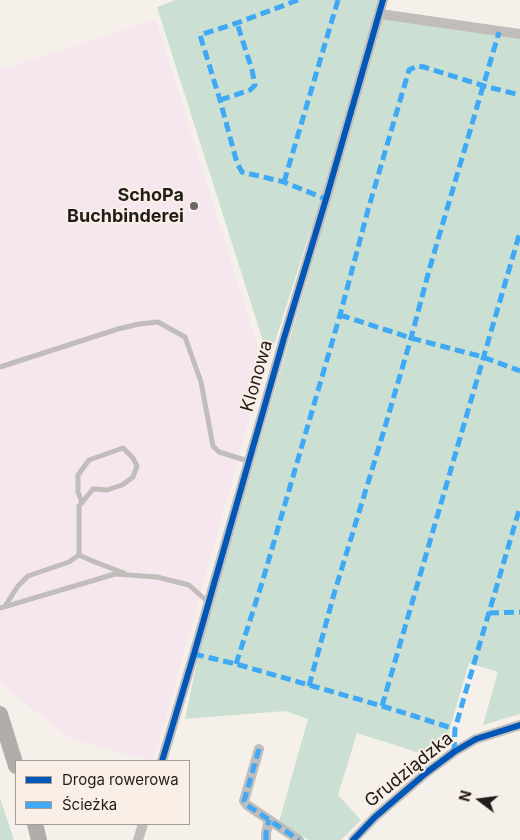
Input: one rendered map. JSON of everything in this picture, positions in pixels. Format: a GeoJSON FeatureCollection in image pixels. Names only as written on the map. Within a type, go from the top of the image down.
{"type":"FeatureCollection","features":[{"type":"Feature","properties":{"kind":"main road"},"geometry":{"type":"LineString","coordinates":[[0,714],[15,763]]}},
{"type":"Feature","properties":{"kind":"main road"},"geometry":{"type":"LineString","coordinates":[[34,825],[39,840]]}},
{"type":"Feature","properties":{"kind":"street","name":"Klonowa"},"geometry":{"type":"LineString","coordinates":[[162,760],[383,0]]}},
{"type":"Feature","properties":{"kind":"street"},"geometry":{"type":"LineString","coordinates":[[380,14],[520,34]]}},
{"type":"Feature","properties":{"kind":"street","name":"Grudziądzka"},"geometry":{"type":"LineString","coordinates":[[353,840],[375,817],[426,773],[454,752],[476,739],[520,725]]}},
{"type":"Feature","properties":{"kind":"street"},"geometry":{"type":"LineString","coordinates":[[258,749],[244,801],[247,805],[299,840]]}},
{"type":"Feature","properties":{"kind":"street"},"geometry":{"type":"LineString","coordinates":[[266,840],[269,820]]}},
{"type":"Feature","properties":{"kind":"street"},"geometry":{"type":"LineString","coordinates":[[138,840],[143,825]]}},
{"type":"Feature","properties":{"kind":"lane"},"geometry":{"type":"LineString","coordinates":[[0,367],[118,329],[158,322],[185,338],[201,382],[213,446],[219,452],[248,461]]}},
{"type":"Feature","properties":{"kind":"lane"},"geometry":{"type":"LineString","coordinates":[[79,555],[79,506],[82,503],[93,489],[108,490],[122,485],[133,477],[138,466],[123,448],[89,460],[78,475],[78,492],[82,503]]}},
{"type":"Feature","properties":{"kind":"lane"},"geometry":{"type":"LineString","coordinates":[[79,555],[131,575]]}},
{"type":"Feature","properties":{"kind":"lane"},"geometry":{"type":"LineString","coordinates":[[2,607],[28,576],[69,562],[79,555]]}},
{"type":"Feature","properties":{"kind":"lane"},"geometry":{"type":"LineString","coordinates":[[2,607],[115,574],[157,576],[189,585],[208,602]]}},
{"type":"Feature","properties":{"kind":"shaded area"},"geometry":{"type":"Polygon","coordinates":[[[156,19],[264,367],[154,760],[146,760],[71,739],[2,685],[0,680],[0,70],[156,19]]]}},
{"type":"Feature","properties":{"kind":"green space"},"geometry":{"type":"Polygon","coordinates":[[[176,0],[379,0],[375,16],[520,39],[520,714],[483,725],[498,672],[469,663],[446,742],[426,755],[357,733],[338,795],[361,820],[341,840],[309,840],[279,822],[308,719],[285,711],[185,719],[201,643],[321,232],[311,229],[269,360],[157,7],[176,0]]]}},
{"type":"Feature","properties":{"kind":"green space"},"geometry":{"type":"Polygon","coordinates":[[[0,798],[14,840],[0,840],[0,798]]]}},
{"type":"Feature","properties":{"kind":"marked path"},"geometry":{"type":"LineString","coordinates":[[298,0],[200,35],[237,163],[242,172],[284,182],[326,199]]}},
{"type":"Feature","properties":{"kind":"marked path"},"geometry":{"type":"LineString","coordinates":[[284,182],[338,0]]}},
{"type":"Feature","properties":{"kind":"marked path"},"geometry":{"type":"LineString","coordinates":[[220,100],[250,90],[255,85],[237,23]]}},
{"type":"Feature","properties":{"kind":"marked path"},"geometry":{"type":"LineString","coordinates":[[309,686],[334,594],[382,437],[499,32]]}},
{"type":"Feature","properties":{"kind":"marked path"},"geometry":{"type":"LineString","coordinates":[[236,664],[262,583],[409,70],[417,66],[424,67],[520,95]]}},
{"type":"Feature","properties":{"kind":"marked path"},"geometry":{"type":"LineString","coordinates":[[382,706],[520,232]]}},
{"type":"Feature","properties":{"kind":"marked path"},"geometry":{"type":"LineString","coordinates":[[340,315],[411,338],[483,357],[520,371]]}},
{"type":"Feature","properties":{"kind":"marked path"},"geometry":{"type":"LineString","coordinates":[[454,752],[455,729],[520,507]]}},
{"type":"Feature","properties":{"kind":"marked path"},"geometry":{"type":"LineString","coordinates":[[489,613],[520,612]]}},
{"type":"Feature","properties":{"kind":"marked path"},"geometry":{"type":"LineString","coordinates":[[194,654],[236,664],[455,729]]}},
{"type":"Feature","properties":{"kind":"marked path"},"geometry":{"type":"LineString","coordinates":[[259,749],[244,801],[247,805],[299,840]]}},
{"type":"Feature","properties":{"kind":"marked path"},"geometry":{"type":"LineString","coordinates":[[266,840],[269,820]]}},
{"type":"Feature","properties":{"kind":"cycle path"},"geometry":{"type":"LineString","coordinates":[[162,760],[383,0]]}},
{"type":"Feature","properties":{"kind":"cycle path"},"geometry":{"type":"LineString","coordinates":[[353,840],[375,817],[426,773],[454,752],[476,739],[520,725]]}},
{"type":"Feature","properties":{"kind":"place","name":"SchoPa Buchbinderei"},"geometry":{"type":"Point","coordinates":[194,206]}}]}
